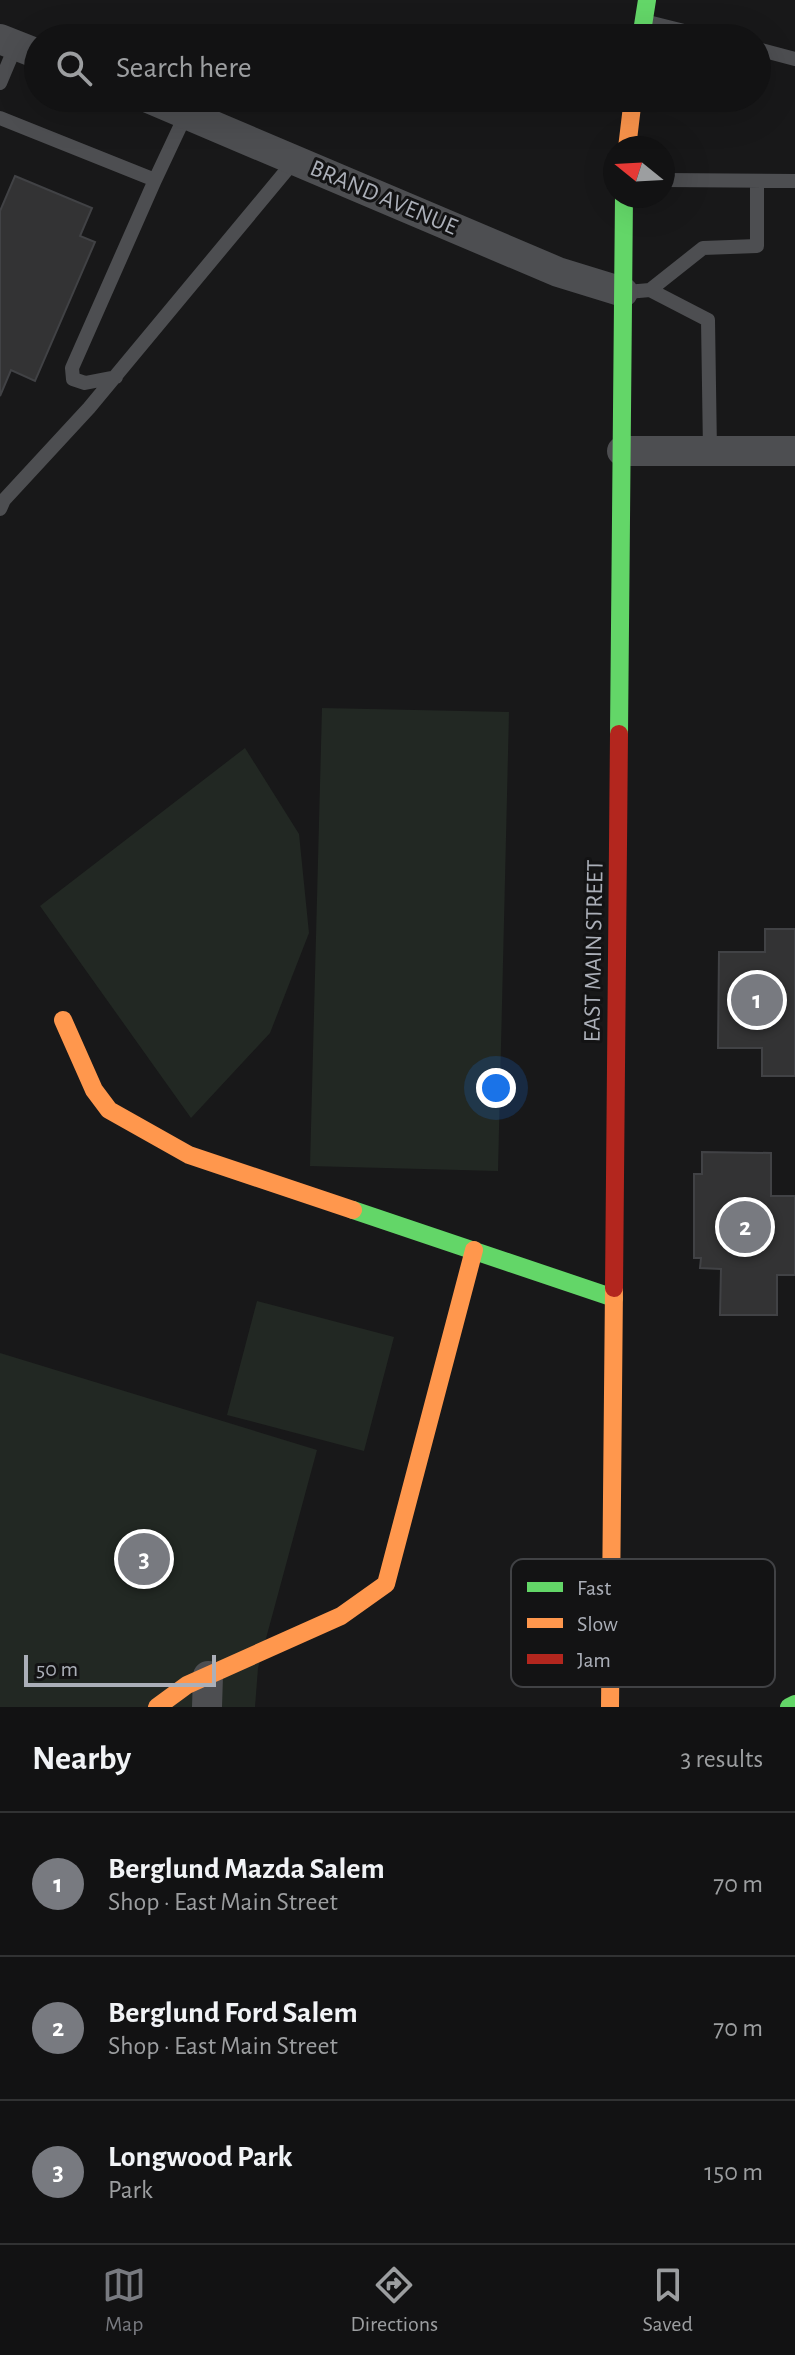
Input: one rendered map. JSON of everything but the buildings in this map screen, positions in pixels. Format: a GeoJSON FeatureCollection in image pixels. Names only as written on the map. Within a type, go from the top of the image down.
{"type":"FeatureCollection","features":[{"type":"Feature","properties":{"kind":"main road"},"geometry":{"type":"LineString","coordinates":[[643,24],[647,0]]}},
{"type":"Feature","properties":{"kind":"main road"},"geometry":{"type":"LineString","coordinates":[[628,136],[631,112]]}},
{"type":"Feature","properties":{"kind":"main road","name":"EAST MAIN STREET"},"geometry":{"type":"LineString","coordinates":[[611,1559],[622,451],[636,291],[626,208]]}},
{"type":"Feature","properties":{"kind":"main road"},"geometry":{"type":"LineString","coordinates":[[63,1020],[94,1090],[109,1110],[189,1155],[614,1298]]}},
{"type":"Feature","properties":{"kind":"main road"},"geometry":{"type":"LineString","coordinates":[[157,1707],[187,1685],[341,1616],[386,1584],[474,1250]]}},
{"type":"Feature","properties":{"kind":"main road","name":"EAST MAIN STREET"},"geometry":{"type":"LineString","coordinates":[[610,1687],[610,1707]]}},
{"type":"Feature","properties":{"kind":"main road"},"geometry":{"type":"LineString","coordinates":[[789,1707],[795,1704]]}},
{"type":"Feature","properties":{"kind":"street","name":"BRAND AVENUE"},"geometry":{"type":"LineString","coordinates":[[181,112],[558,272],[636,291]]}},
{"type":"Feature","properties":{"kind":"street"},"geometry":{"type":"LineString","coordinates":[[622,451],[795,451]]}},
{"type":"Feature","properties":{"kind":"street"},"geometry":{"type":"LineString","coordinates":[[207,1707],[208,1676]]}},
{"type":"Feature","properties":{"kind":"lane"},"geometry":{"type":"LineString","coordinates":[[0,83],[18,46]]}},
{"type":"Feature","properties":{"kind":"lane"},"geometry":{"type":"LineString","coordinates":[[771,53],[795,59]]}},
{"type":"Feature","properties":{"kind":"lane"},"geometry":{"type":"LineString","coordinates":[[116,377],[85,383],[73,379],[72,368],[186,114]]}},
{"type":"Feature","properties":{"kind":"lane"},"geometry":{"type":"LineString","coordinates":[[0,118],[155,180]]}},
{"type":"Feature","properties":{"kind":"lane"},"geometry":{"type":"LineString","coordinates":[[0,509],[4,500],[116,377],[295,159]]}},
{"type":"Feature","properties":{"kind":"lane"},"geometry":{"type":"LineString","coordinates":[[675,180],[795,181]]}},
{"type":"Feature","properties":{"kind":"lane"},"geometry":{"type":"LineString","coordinates":[[636,291],[703,248],[757,246],[757,181]]}},
{"type":"Feature","properties":{"kind":"lane"},"geometry":{"type":"LineString","coordinates":[[636,291],[708,320],[710,451]]}},
{"type":"Feature","properties":{"kind":"shaded area"},"geometry":{"type":"Polygon","coordinates":[[[322,708],[509,712],[498,1171],[310,1166],[322,708]]]}},
{"type":"Feature","properties":{"kind":"shaded area"},"geometry":{"type":"Polygon","coordinates":[[[245,748],[299,834],[309,933],[270,1033],[191,1118],[40,906],[245,748]]]}},
{"type":"Feature","properties":{"kind":"shaded area"},"geometry":{"type":"Polygon","coordinates":[[[257,1301],[394,1337],[364,1451],[227,1415],[257,1301]]]}},
{"type":"Feature","properties":{"kind":"shaded area"},"geometry":{"type":"Polygon","coordinates":[[[0,1353],[317,1450],[258,1668],[255,1707],[0,1707],[0,1353]]]}},
{"type":"Feature","properties":{"kind":"traffic: fast"},"geometry":{"type":"LineString","coordinates":[[643,24],[647,0]]}},
{"type":"Feature","properties":{"kind":"traffic: fast"},"geometry":{"type":"LineString","coordinates":[[619,734],[624,208]]}},
{"type":"Feature","properties":{"kind":"traffic: fast"},"geometry":{"type":"LineString","coordinates":[[353,1210],[614,1298]]}},
{"type":"Feature","properties":{"kind":"traffic: fast"},"geometry":{"type":"LineString","coordinates":[[789,1707],[795,1704]]}},
{"type":"Feature","properties":{"kind":"traffic: slow"},"geometry":{"type":"LineString","coordinates":[[628,136],[631,112]]}},
{"type":"Feature","properties":{"kind":"traffic: slow"},"geometry":{"type":"LineString","coordinates":[[63,1020],[94,1090],[109,1110],[189,1155],[353,1210]]}},
{"type":"Feature","properties":{"kind":"traffic: slow"},"geometry":{"type":"LineString","coordinates":[[157,1707],[187,1685],[341,1616],[386,1584],[474,1250]]}},
{"type":"Feature","properties":{"kind":"traffic: slow"},"geometry":{"type":"LineString","coordinates":[[611,1559],[614,1288]]}},
{"type":"Feature","properties":{"kind":"traffic: slow"},"geometry":{"type":"LineString","coordinates":[[610,1687],[610,1707]]}},
{"type":"Feature","properties":{"kind":"traffic: jam"},"geometry":{"type":"LineString","coordinates":[[614,1288],[619,734]]}},
{"type":"Feature","properties":{"kind":"place","name":"Berglund Mazda Salem"},"geometry":{"type":"Point","coordinates":[757,1000]}},
{"type":"Feature","properties":{"kind":"place","name":"Berglund Ford Salem"},"geometry":{"type":"Point","coordinates":[745,1227]}},
{"type":"Feature","properties":{"kind":"place","name":"Longwood Park"},"geometry":{"type":"Point","coordinates":[144,1559]}}]}
